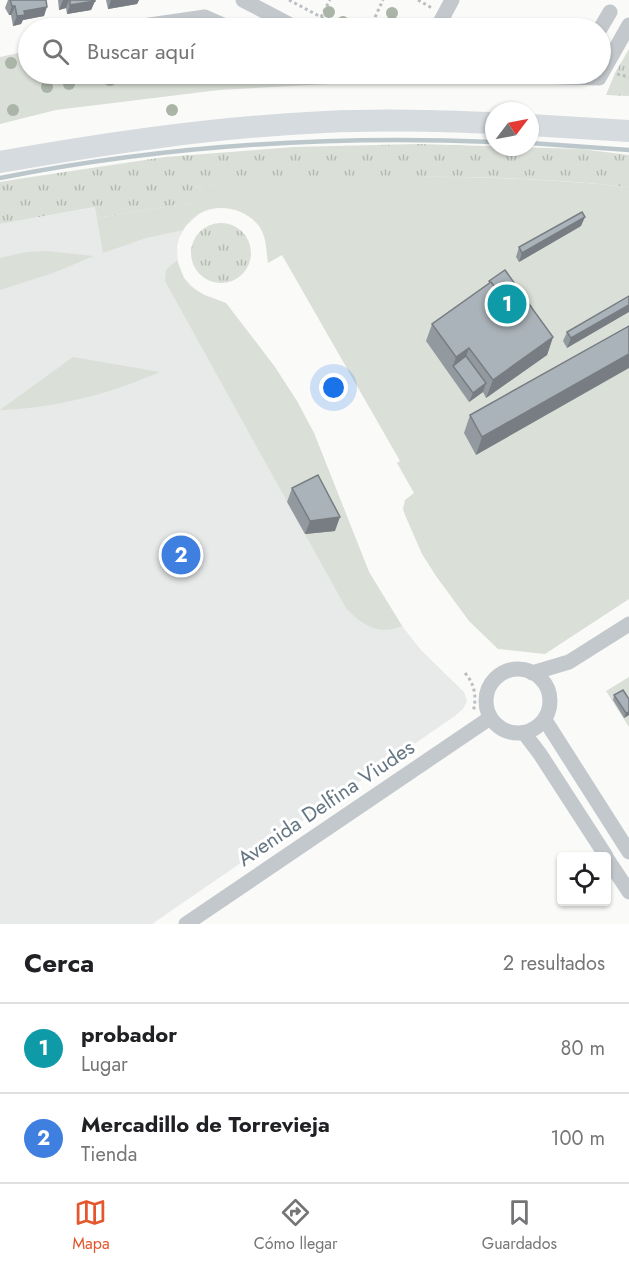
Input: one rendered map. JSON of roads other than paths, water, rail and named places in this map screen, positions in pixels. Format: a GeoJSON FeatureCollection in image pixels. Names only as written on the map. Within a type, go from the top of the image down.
{"type":"FeatureCollection","features":[{"type":"Feature","properties":{"kind":"highway"},"geometry":{"type":"LineString","coordinates":[[0,162],[115,142],[315,123],[430,121],[485,123]]}},
{"type":"Feature","properties":{"kind":"highway"},"geometry":{"type":"LineString","coordinates":[[539,126],[629,131]]}},
{"type":"Feature","properties":{"kind":"street"},"geometry":{"type":"LineString","coordinates":[[243,0],[274,18]]}},
{"type":"Feature","properties":{"kind":"street"},"geometry":{"type":"LineString","coordinates":[[442,18],[452,0]]}},
{"type":"Feature","properties":{"kind":"street"},"geometry":{"type":"LineString","coordinates":[[606,18],[610,12]]}},
{"type":"Feature","properties":{"kind":"street"},"geometry":{"type":"LineString","coordinates":[[611,57],[629,26]]}},
{"type":"Feature","properties":{"kind":"street"},"geometry":{"type":"LineString","coordinates":[[532,673],[569,663],[629,624]]}},
{"type":"Feature","properties":{"kind":"street"},"geometry":{"type":"LineString","coordinates":[[549,692],[569,663]]}},
{"type":"Feature","properties":{"kind":"street"},"geometry":{"type":"LineString","coordinates":[[524,670],[532,673],[542,681],[549,692],[549,707],[545,720],[532,730],[524,733],[505,731],[490,718],[486,699],[493,681],[508,671],[524,670]]}},
{"type":"Feature","properties":{"kind":"street","name":"Avenida Delfina Viudes"},"geometry":{"type":"LineString","coordinates":[[186,924],[490,718]]}},
{"type":"Feature","properties":{"kind":"street"},"geometry":{"type":"LineString","coordinates":[[545,720],[629,852]]}},
{"type":"Feature","properties":{"kind":"street"},"geometry":{"type":"LineString","coordinates":[[524,733],[603,852]]}},
{"type":"Feature","properties":{"kind":"street"},"geometry":{"type":"LineString","coordinates":[[611,865],[629,892]]}},
{"type":"Feature","properties":{"kind":"waterway"},"geometry":{"type":"LineString","coordinates":[[0,178],[122,158],[246,145],[370,140],[485,142]]}},
{"type":"Feature","properties":{"kind":"waterway"},"geometry":{"type":"LineString","coordinates":[[539,144],[629,150]]}},
{"type":"Feature","properties":{"kind":"place","name":"probador"},"geometry":{"type":"Point","coordinates":[507,304]}},
{"type":"Feature","properties":{"kind":"place","name":"Mercadillo de Torrevieja"},"geometry":{"type":"Point","coordinates":[181,555]}}]}
